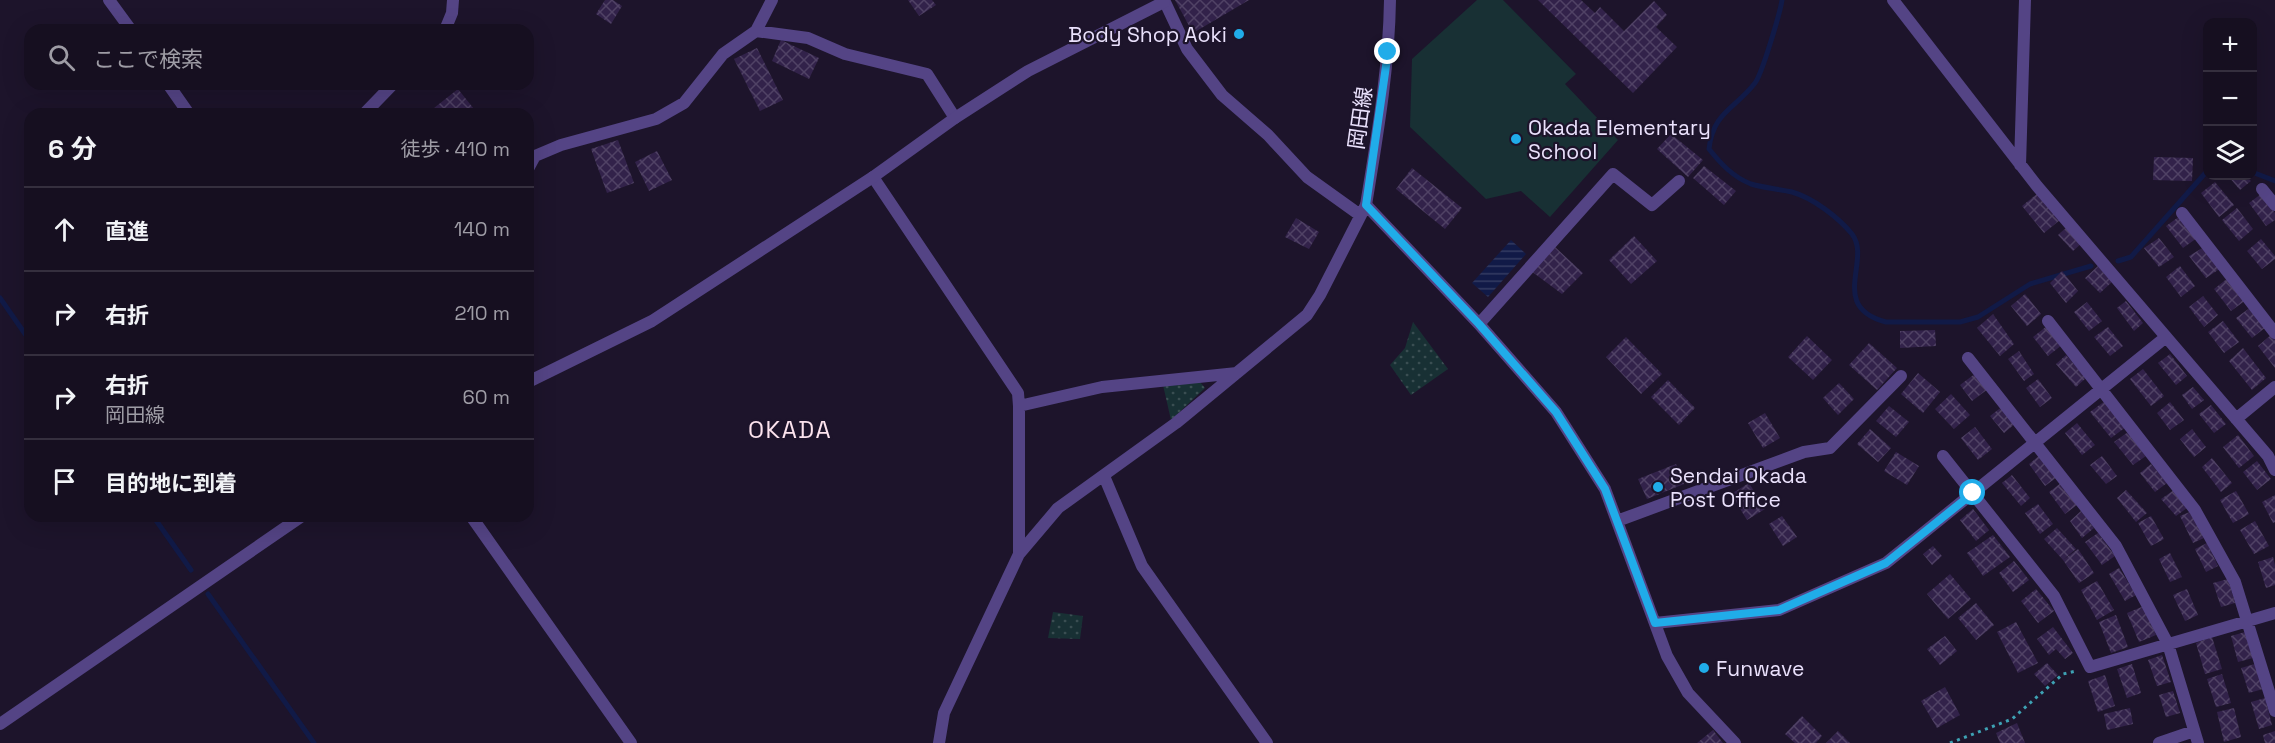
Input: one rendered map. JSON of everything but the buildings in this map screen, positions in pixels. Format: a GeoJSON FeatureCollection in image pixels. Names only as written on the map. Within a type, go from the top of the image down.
{"type":"FeatureCollection","features":[{"type":"Feature","properties":{"kind":"street"},"geometry":{"type":"LineString","coordinates":[[110,0],[126,24]]}},
{"type":"Feature","properties":{"kind":"street"},"geometry":{"type":"LineString","coordinates":[[447,24],[452,13],[453,0]]}},
{"type":"Feature","properties":{"kind":"street"},"geometry":{"type":"LineString","coordinates":[[534,158],[561,145],[657,119],[684,103],[723,54],[756,31],[772,0]]}},
{"type":"Feature","properties":{"kind":"street","name":"岡田線"},"geometry":{"type":"LineString","coordinates":[[1019,554],[1058,508],[1176,423],[1307,315],[1320,295],[1364,210],[1383,93],[1388,52],[1390,0]]}},
{"type":"Feature","properties":{"kind":"street"},"geometry":{"type":"LineString","coordinates":[[1893,0],[2020,165],[2268,456],[2275,470]]}},
{"type":"Feature","properties":{"kind":"street"},"geometry":{"type":"LineString","coordinates":[[2020,165],[2025,0]]}},
{"type":"Feature","properties":{"kind":"street"},"geometry":{"type":"LineString","coordinates":[[534,379],[652,321],[873,177],[955,118],[1028,70],[1164,1],[1187,50],[1221,95],[1268,135],[1307,177],[1364,210],[1479,324],[1556,412],[1605,489],[1667,656],[1689,693],[1735,743]]}},
{"type":"Feature","properties":{"kind":"street"},"geometry":{"type":"LineString","coordinates":[[756,31],[808,38],[845,54],[927,74],[955,118]]}},
{"type":"Feature","properties":{"kind":"street"},"geometry":{"type":"LineString","coordinates":[[172,90],[185,108]]}},
{"type":"Feature","properties":{"kind":"street"},"geometry":{"type":"LineString","coordinates":[[370,108],[387,90]]}},
{"type":"Feature","properties":{"kind":"street"},"geometry":{"type":"LineString","coordinates":[[1479,324],[1613,174],[1652,205],[1679,181]]}},
{"type":"Feature","properties":{"kind":"street"},"geometry":{"type":"LineString","coordinates":[[873,177],[1018,393],[1019,554],[945,713],[939,743]]}},
{"type":"Feature","properties":{"kind":"street"},"geometry":{"type":"LineString","coordinates":[[2262,189],[2275,205]]}},
{"type":"Feature","properties":{"kind":"street"},"geometry":{"type":"LineString","coordinates":[[2182,213],[2275,333]]}},
{"type":"Feature","properties":{"kind":"street"},"geometry":{"type":"LineString","coordinates":[[2048,321],[2195,510],[2235,582],[2275,711]]}},
{"type":"Feature","properties":{"kind":"street"},"geometry":{"type":"LineString","coordinates":[[1655,623],[1779,610],[1886,563],[2166,337]]}},
{"type":"Feature","properties":{"kind":"street"},"geometry":{"type":"LineString","coordinates":[[1968,358],[2116,546],[2168,644],[2196,737],[2159,743]]}},
{"type":"Feature","properties":{"kind":"street"},"geometry":{"type":"LineString","coordinates":[[1019,406],[1102,387],[1237,373]]}},
{"type":"Feature","properties":{"kind":"street"},"geometry":{"type":"LineString","coordinates":[[1617,521],[1804,452],[1830,448],[1901,376]]}},
{"type":"Feature","properties":{"kind":"street"},"geometry":{"type":"LineString","coordinates":[[2236,419],[2275,387]]}},
{"type":"Feature","properties":{"kind":"street"},"geometry":{"type":"LineString","coordinates":[[1942,456],[2054,596],[2090,667],[2275,613]]}},
{"type":"Feature","properties":{"kind":"street"},"geometry":{"type":"LineString","coordinates":[[1104,476],[1142,566],[1267,743]]}},
{"type":"Feature","properties":{"kind":"street"},"geometry":{"type":"LineString","coordinates":[[0,724],[293,522]]}},
{"type":"Feature","properties":{"kind":"street"},"geometry":{"type":"LineString","coordinates":[[475,522],[631,743]]}},
{"type":"Feature","properties":{"kind":"path"},"geometry":{"type":"LineString","coordinates":[[1950,743],[2012,719],[2063,674],[2090,667]]}},
{"type":"Feature","properties":{"kind":"green space"},"geometry":{"type":"Polygon","coordinates":[[[1477,0],[1503,0],[1576,74],[1565,84],[1618,140],[1550,217],[1521,191],[1486,199],[1410,127],[1412,59],[1477,0]]]}},
{"type":"Feature","properties":{"kind":"green space"},"geometry":{"type":"Polygon","coordinates":[[[1413,322],[1448,369],[1411,395],[1390,365],[1405,348],[1413,322]]]}},
{"type":"Feature","properties":{"kind":"green space"},"geometry":{"type":"Polygon","coordinates":[[[1200,382],[1205,388],[1171,420],[1163,385],[1200,382]]]}},
{"type":"Feature","properties":{"kind":"green space"},"geometry":{"type":"Polygon","coordinates":[[[1053,612],[1083,616],[1080,639],[1048,638],[1053,612]]]}},
{"type":"Feature","properties":{"kind":"shaded area"},"geometry":{"type":"Polygon","coordinates":[[[1511,240],[1526,254],[1488,297],[1472,283],[1511,240]]]}},
{"type":"Feature","properties":{"kind":"waterway"},"geometry":{"type":"LineString","coordinates":[[1782,0],[1758,77],[1747,92],[1720,119],[1711,137],[1709,149],[1739,178],[1761,187],[1800,195],[1825,209],[1852,234],[1857,245],[1858,257],[1855,294],[1859,306],[1869,315],[1886,322],[1960,322],[1978,317],[2030,284],[2091,266]]}},
{"type":"Feature","properties":{"kind":"waterway"},"geometry":{"type":"LineString","coordinates":[[2257,174],[2275,181]]}},
{"type":"Feature","properties":{"kind":"waterway"},"geometry":{"type":"LineString","coordinates":[[2118,261],[2131,257],[2203,176]]}},
{"type":"Feature","properties":{"kind":"waterway"},"geometry":{"type":"LineString","coordinates":[[0,298],[24,332]]}},
{"type":"Feature","properties":{"kind":"waterway"},"geometry":{"type":"LineString","coordinates":[[157,522],[191,570]]}},
{"type":"Feature","properties":{"kind":"waterway"},"geometry":{"type":"LineString","coordinates":[[208,594],[314,743]]}},
{"type":"Feature","properties":{"kind":"place","name":"Body Shop Aoki"},"geometry":{"type":"Point","coordinates":[1239,34]}},
{"type":"Feature","properties":{"kind":"place","name":"Okada Elementary School"},"geometry":{"type":"Point","coordinates":[1516,139]}},
{"type":"Feature","properties":{"kind":"place","name":"Sendai Okada Post Office"},"geometry":{"type":"Point","coordinates":[1658,487]}},
{"type":"Feature","properties":{"kind":"place","name":"Funwave"},"geometry":{"type":"Point","coordinates":[1704,668]}},
{"type":"Feature","properties":{"kind":"district","name":"OKADA"},"geometry":{"type":"Point","coordinates":[790,429]}},
{"type":"Feature","properties":{"kind":"route"},"geometry":{"type":"LineString","coordinates":[[1388,52],[1366,205],[1479,324],[1556,412],[1605,489],[1655,623],[1779,610],[1886,563],[1973,493]]}}]}
